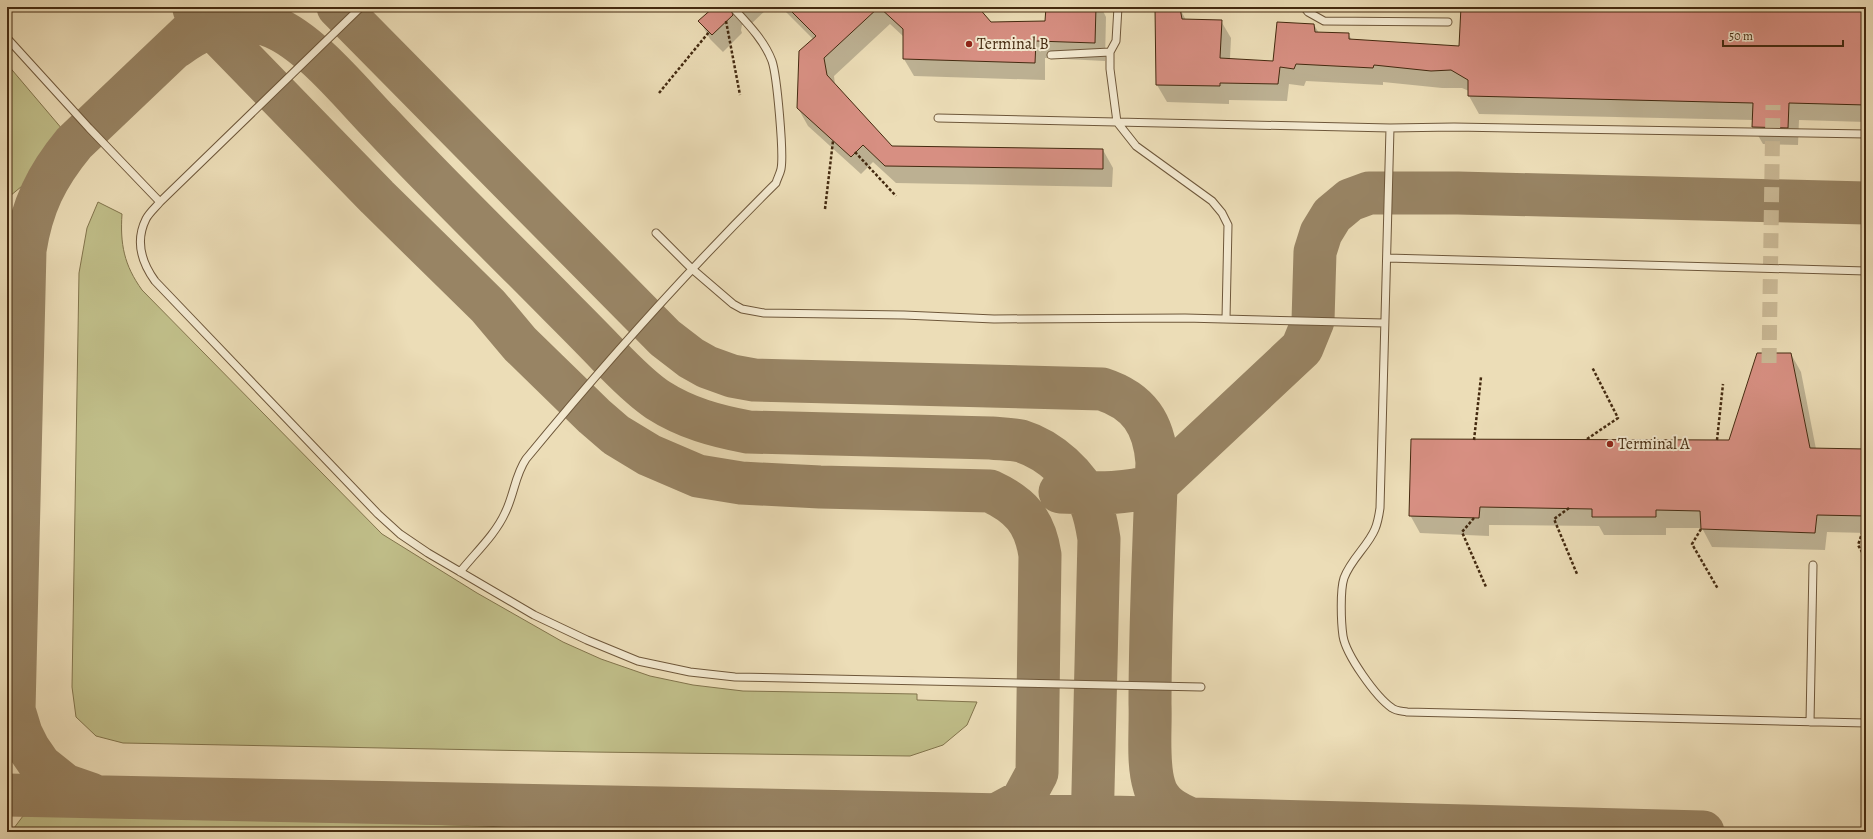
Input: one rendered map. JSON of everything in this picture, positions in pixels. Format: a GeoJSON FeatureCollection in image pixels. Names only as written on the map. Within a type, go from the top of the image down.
{"type":"FeatureCollection","features":[{"type":"Feature","properties":{"kind":"lane"},"geometry":{"type":"LineString","coordinates":[[360,7],[160,202],[146,218],[141,234],[140,252],[145,267],[155,281],[378,514],[400,534],[460,572],[534,614],[587,640],[638,661],[690,672],[735,677],[1202,687]]}},
{"type":"Feature","properties":{"kind":"lane"},"geometry":{"type":"LineString","coordinates":[[1118,7],[1116,41],[1110,52],[1110,69],[1117,122],[1136,146],[1212,201],[1222,213],[1228,226],[1226,319]]}},
{"type":"Feature","properties":{"kind":"lane"},"geometry":{"type":"LineString","coordinates":[[1304,7],[1308,12],[1324,21],[1448,22]]}},
{"type":"Feature","properties":{"kind":"lane"},"geometry":{"type":"LineString","coordinates":[[460,572],[501,521],[512,500],[520,467],[526,459],[645,318],[691,268],[776,183],[781,169],[782,153],[775,76],[772,62],[756,34],[736,11]]}},
{"type":"Feature","properties":{"kind":"lane"},"geometry":{"type":"LineString","coordinates":[[7,38],[89,128],[160,202]]}},
{"type":"Feature","properties":{"kind":"lane"},"geometry":{"type":"LineString","coordinates":[[1051,55],[1110,52]]}},
{"type":"Feature","properties":{"kind":"lane"},"geometry":{"type":"LineString","coordinates":[[938,118],[1390,128],[1454,127],[1866,134]]}},
{"type":"Feature","properties":{"kind":"lane"},"geometry":{"type":"LineString","coordinates":[[1390,128],[1380,508],[1375,529],[1351,564],[1344,578],[1342,592],[1343,636],[1349,651],[1371,685],[1384,701],[1394,709],[1407,712],[1866,723]]}},
{"type":"Feature","properties":{"kind":"lane"},"geometry":{"type":"LineString","coordinates":[[656,233],[691,268],[733,304],[742,309],[764,313],[904,315],[994,319],[1226,319],[1384,323]]}},
{"type":"Feature","properties":{"kind":"lane"},"geometry":{"type":"LineString","coordinates":[[1387,258],[1866,271]]}},
{"type":"Feature","properties":{"kind":"lane"},"geometry":{"type":"LineString","coordinates":[[1810,722],[1813,565]]}},
{"type":"Feature","properties":{"kind":"path"},"geometry":{"type":"LineString","coordinates":[[726,21],[740,95]]}},
{"type":"Feature","properties":{"kind":"path"},"geometry":{"type":"LineString","coordinates":[[659,93],[709,32]]}},
{"type":"Feature","properties":{"kind":"path"},"geometry":{"type":"LineString","coordinates":[[825,209],[833,141]]}},
{"type":"Feature","properties":{"kind":"path"},"geometry":{"type":"LineString","coordinates":[[855,152],[896,196]]}},
{"type":"Feature","properties":{"kind":"path"},"geometry":{"type":"LineString","coordinates":[[1587,440],[1618,418],[1592,367]]}},
{"type":"Feature","properties":{"kind":"path"},"geometry":{"type":"LineString","coordinates":[[1474,440],[1480,377]]}},
{"type":"Feature","properties":{"kind":"path"},"geometry":{"type":"LineString","coordinates":[[1717,440],[1723,384]]}},
{"type":"Feature","properties":{"kind":"path"},"geometry":{"type":"LineString","coordinates":[[1570,508],[1554,519],[1577,574]]}},
{"type":"Feature","properties":{"kind":"path"},"geometry":{"type":"LineString","coordinates":[[1474,518],[1462,532],[1486,586]]}},
{"type":"Feature","properties":{"kind":"path"},"geometry":{"type":"LineString","coordinates":[[1866,522],[1858,545],[1866,558]]}},
{"type":"Feature","properties":{"kind":"path"},"geometry":{"type":"LineString","coordinates":[[1701,529],[1692,544],[1718,589]]}},
{"type":"Feature","properties":{"kind":"shaded area"},"geometry":{"type":"Polygon","coordinates":[[[7,64],[74,143],[10,196],[7,210],[7,64]]]}},
{"type":"Feature","properties":{"kind":"shaded area"},"geometry":{"type":"Polygon","coordinates":[[[98,202],[122,214],[124,254],[131,272],[142,290],[382,534],[477,593],[563,642],[601,659],[650,676],[693,685],[743,691],[917,694],[917,700],[977,702],[967,725],[943,745],[910,756],[591,752],[123,743],[96,736],[76,717],[72,687],[79,273],[87,228],[98,202]]]}},
{"type":"Feature","properties":{"kind":"shaded area"},"geometry":{"type":"Polygon","coordinates":[[[74,810],[632,832],[11,832],[23,816],[74,810]]]}},
{"type":"Feature","properties":{"kind":"building"},"geometry":{"type":"Polygon","coordinates":[[[714,7],[733,7],[731,10],[733,15],[712,35],[698,21],[714,7]]]}},
{"type":"Feature","properties":{"kind":"building"},"geometry":{"type":"Polygon","coordinates":[[[787,7],[879,7],[824,58],[827,75],[892,146],[1103,149],[1103,169],[885,166],[863,145],[851,157],[797,108],[799,51],[816,36],[787,7]]]}},
{"type":"Feature","properties":{"kind":"building","name":"Terminal B"},"geometry":{"type":"Polygon","coordinates":[[[879,7],[978,7],[991,22],[1045,21],[1046,7],[1096,7],[1095,43],[1036,41],[1035,63],[903,59],[903,29],[879,7]]]}},
{"type":"Feature","properties":{"kind":"building"},"geometry":{"type":"Polygon","coordinates":[[[1461,7],[1866,7],[1866,105],[1789,103],[1788,128],[1752,127],[1753,103],[1468,96],[1468,80],[1451,70],[1431,71],[1374,65],[1373,68],[1296,64],[1294,69],[1280,67],[1278,84],[1220,83],[1220,86],[1156,85],[1155,8],[1180,8],[1182,19],[1222,20],[1220,58],[1273,61],[1277,22],[1314,24],[1315,32],[1349,33],[1349,39],[1459,46],[1461,7]]]}},
{"type":"Feature","properties":{"kind":"building","name":"Terminal A"},"geometry":{"type":"Polygon","coordinates":[[[1757,353],[1791,353],[1810,448],[1866,449],[1866,516],[1817,515],[1815,533],[1701,529],[1700,511],[1656,510],[1656,517],[1592,517],[1592,509],[1480,507],[1479,518],[1409,516],[1411,439],[1729,440],[1757,353]]]}},
{"type":"Feature","properties":{"kind":"taxiway"},"geometry":{"type":"LineString","coordinates":[[338,7],[665,338],[691,358],[707,367],[732,376],[754,380],[1102,389],[1115,394],[1135,407],[1148,425],[1155,448],[1157,462],[1151,643],[1150,745],[1152,776],[1156,792],[1164,803],[1180,814],[1193,820]]}},
{"type":"Feature","properties":{"kind":"taxiway"},"geometry":{"type":"LineString","coordinates":[[194,9],[377,197],[488,306],[520,344],[594,416],[616,435],[649,455],[698,476],[741,483],[820,487],[990,491],[1001,496],[1018,508],[1030,524],[1038,543],[1040,555],[1037,773],[1022,801],[996,815]]}},
{"type":"Feature","properties":{"kind":"taxiway"},"geometry":{"type":"LineString","coordinates":[[176,47],[198,33],[222,24],[234,22],[247,21],[260,23],[273,27],[287,34],[316,56],[424,169],[628,375],[651,395],[679,412],[713,424],[748,432],[991,438],[1014,440],[1032,445],[1062,465],[1071,474],[1085,493],[1095,516],[1099,539],[1092,832]]}},
{"type":"Feature","properties":{"kind":"taxiway"},"geometry":{"type":"LineString","coordinates":[[7,733],[14,710],[25,250],[28,234],[36,206],[48,180],[74,143],[197,26]]}},
{"type":"Feature","properties":{"kind":"taxiway"},"geometry":{"type":"LineString","coordinates":[[1060,492],[1121,492],[1156,485],[1302,348],[1313,321],[1315,252],[1321,233],[1332,215],[1350,200],[1369,193],[1458,193],[1866,203]]}},
{"type":"Feature","properties":{"kind":"taxiway"},"geometry":{"type":"LineString","coordinates":[[14,710],[21,733],[29,749],[40,765],[65,785],[91,794]]}},
{"type":"Feature","properties":{"kind":"taxiway"},"geometry":{"type":"LineString","coordinates":[[7,795],[1110,817],[1703,832]]}},
{"type":"Feature","properties":{"kind":"tunnel"},"geometry":{"type":"LineString","coordinates":[[1769,363],[1773,105]]}},
{"type":"Feature","properties":{"kind":"place","name":"Terminal B"},"geometry":{"type":"Point","coordinates":[969,44]}},
{"type":"Feature","properties":{"kind":"place","name":"Terminal A"},"geometry":{"type":"Point","coordinates":[1610,444]}}]}
